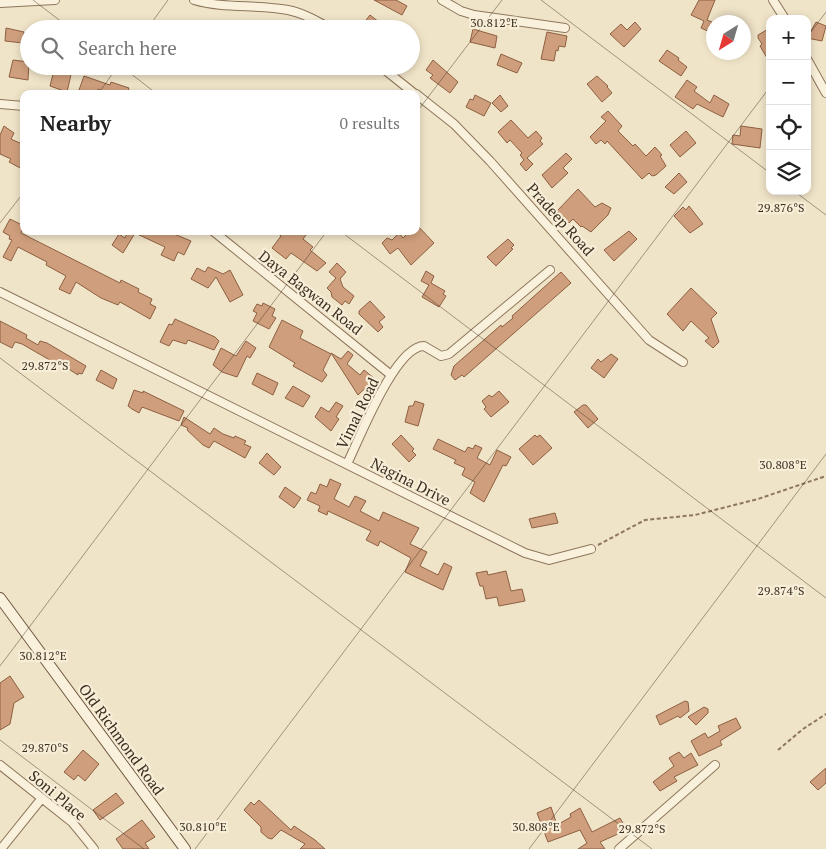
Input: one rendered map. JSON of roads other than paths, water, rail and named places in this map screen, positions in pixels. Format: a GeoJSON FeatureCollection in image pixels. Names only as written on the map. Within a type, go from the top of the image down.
{"type":"FeatureCollection","features":[{"type":"Feature","properties":{"kind":"street"},"geometry":{"type":"LineString","coordinates":[[0,3],[55,0]]}},
{"type":"Feature","properties":{"kind":"street"},"geometry":{"type":"LineString","coordinates":[[194,0],[207,4],[287,10],[302,14],[314,20]]}},
{"type":"Feature","properties":{"kind":"street"},"geometry":{"type":"LineString","coordinates":[[442,0],[462,11],[474,14],[565,28]]}},
{"type":"Feature","properties":{"kind":"street"},"geometry":{"type":"LineString","coordinates":[[772,0],[782,15]]}},
{"type":"Feature","properties":{"kind":"street"},"geometry":{"type":"LineString","coordinates":[[808,60],[826,93]]}},
{"type":"Feature","properties":{"kind":"street","name":"Pradeep Road"},"geometry":{"type":"LineString","coordinates":[[392,75],[411,90]]}},
{"type":"Feature","properties":{"kind":"street","name":"Pradeep Road"},"geometry":{"type":"LineString","coordinates":[[420,97],[454,124],[490,161],[649,340],[683,362]]}},
{"type":"Feature","properties":{"kind":"street"},"geometry":{"type":"LineString","coordinates":[[0,104],[20,106]]}},
{"type":"Feature","properties":{"kind":"street","name":"Daya Bagwan Road"},"geometry":{"type":"LineString","coordinates":[[218,235],[391,375]]}},
{"type":"Feature","properties":{"kind":"street","name":"Vimal Road"},"geometry":{"type":"LineString","coordinates":[[347,464],[391,375],[410,351],[419,346],[427,347],[441,356],[450,354],[550,270]]}},
{"type":"Feature","properties":{"kind":"street","name":"Nagina Drive"},"geometry":{"type":"LineString","coordinates":[[0,292],[537,558],[559,559],[591,549]]}},
{"type":"Feature","properties":{"kind":"street","name":"Old Richmond Road"},"geometry":{"type":"LineString","coordinates":[[0,598],[185,849]]}},
{"type":"Feature","properties":{"kind":"street","name":"Soni Place"},"geometry":{"type":"LineString","coordinates":[[0,765],[72,822],[94,849]]}},
{"type":"Feature","properties":{"kind":"street"},"geometry":{"type":"LineString","coordinates":[[619,849],[715,765]]}},
{"type":"Feature","properties":{"kind":"street"},"geometry":{"type":"LineString","coordinates":[[2,849],[42,798]]}}]}
